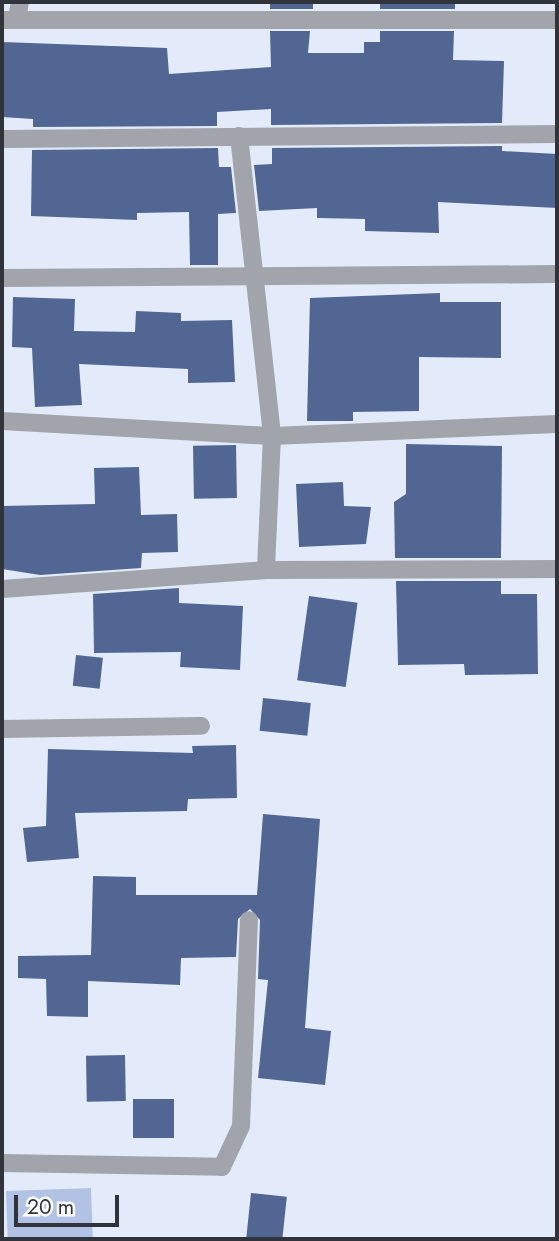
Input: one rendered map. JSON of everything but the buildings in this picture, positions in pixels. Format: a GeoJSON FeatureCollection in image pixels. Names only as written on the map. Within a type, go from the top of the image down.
{"type":"FeatureCollection","features":[{"type":"Feature","properties":{"kind":"street"},"geometry":{"type":"LineString","coordinates":[[9,20],[20,2]]}},
{"type":"Feature","properties":{"kind":"street"},"geometry":{"type":"LineString","coordinates":[[9,20],[557,20]]}},
{"type":"Feature","properties":{"kind":"street"},"geometry":{"type":"LineString","coordinates":[[2,139],[557,134]]}},
{"type":"Feature","properties":{"kind":"street"},"geometry":{"type":"LineString","coordinates":[[239,136],[252,277],[272,436],[266,570]]}},
{"type":"Feature","properties":{"kind":"street"},"geometry":{"type":"LineString","coordinates":[[2,278],[557,274]]}},
{"type":"Feature","properties":{"kind":"street"},"geometry":{"type":"LineString","coordinates":[[2,421],[272,436],[557,424]]}},
{"type":"Feature","properties":{"kind":"street"},"geometry":{"type":"LineString","coordinates":[[2,589],[266,570],[557,569]]}},
{"type":"Feature","properties":{"kind":"street"},"geometry":{"type":"LineString","coordinates":[[2,729],[201,726]]}},
{"type":"Feature","properties":{"kind":"street"},"geometry":{"type":"LineString","coordinates":[[2,1163],[222,1167],[241,1126],[249,920]]}},
{"type":"Feature","properties":{"kind":"shaded area"},"geometry":{"type":"Polygon","coordinates":[[[91,1188],[93,1239],[8,1239],[6,1191],[91,1188]]]}}]}
